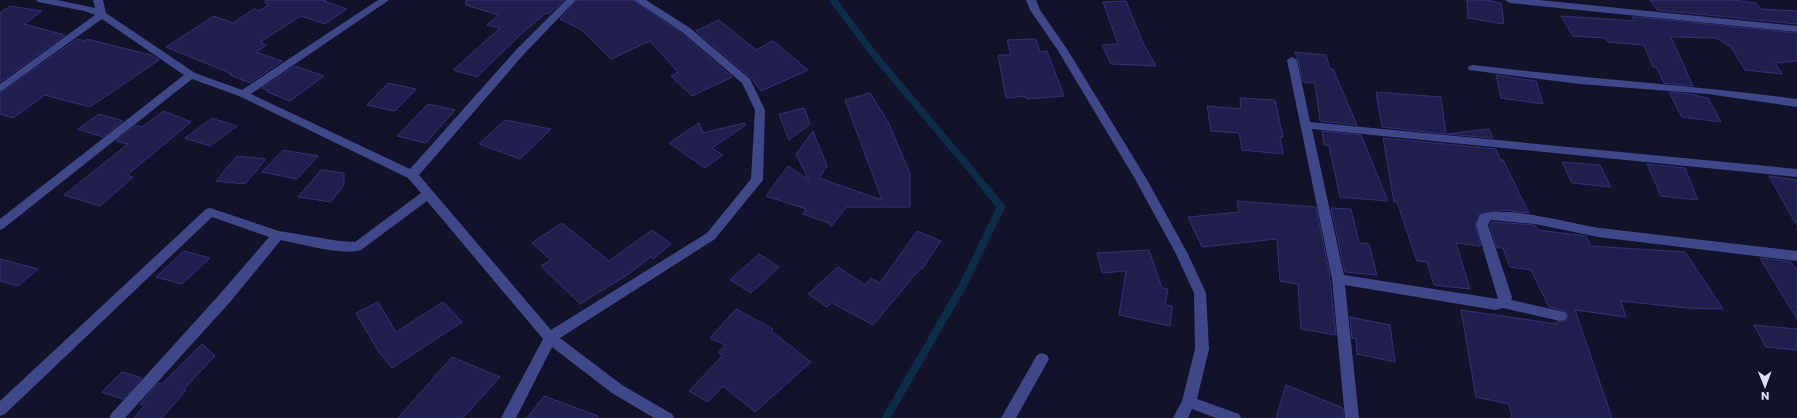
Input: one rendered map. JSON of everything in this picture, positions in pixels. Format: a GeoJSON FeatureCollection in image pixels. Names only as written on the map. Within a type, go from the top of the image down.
{"type":"FeatureCollection","features":[{"type":"Feature","properties":{"kind":"street"},"geometry":{"type":"LineString","coordinates":[[42,0],[86,8],[102,14],[191,75],[242,94],[412,175],[550,338],[617,389],[667,418]]}},
{"type":"Feature","properties":{"kind":"street"},"geometry":{"type":"LineString","coordinates":[[98,0],[102,14]]}},
{"type":"Feature","properties":{"kind":"street"},"geometry":{"type":"LineString","coordinates":[[242,94],[384,0]]}},
{"type":"Feature","properties":{"kind":"street"},"geometry":{"type":"LineString","coordinates":[[412,175],[520,52],[571,0]]}},
{"type":"Feature","properties":{"kind":"street"},"geometry":{"type":"LineString","coordinates":[[508,418],[529,381],[550,338],[711,236],[757,180],[760,110],[746,81],[686,30],[639,0]]}},
{"type":"Feature","properties":{"kind":"street"},"geometry":{"type":"LineString","coordinates":[[1031,0],[1035,10],[1070,62],[1140,178],[1182,254],[1200,293],[1202,349],[1189,402],[1180,418]]}},
{"type":"Feature","properties":{"kind":"street"},"geometry":{"type":"LineString","coordinates":[[1510,0],[1797,29]]}},
{"type":"Feature","properties":{"kind":"street"},"geometry":{"type":"LineString","coordinates":[[0,89],[102,14]]}},
{"type":"Feature","properties":{"kind":"street"},"geometry":{"type":"LineString","coordinates":[[1292,60],[1338,279],[1352,418]]}},
{"type":"Feature","properties":{"kind":"street"},"geometry":{"type":"LineString","coordinates":[[1473,68],[1580,81],[1708,91],[1797,104]]}},
{"type":"Feature","properties":{"kind":"street"},"geometry":{"type":"LineString","coordinates":[[0,225],[90,156],[191,75]]}},
{"type":"Feature","properties":{"kind":"street"},"geometry":{"type":"LineString","coordinates":[[1305,125],[1797,173]]}},
{"type":"Feature","properties":{"kind":"street"},"geometry":{"type":"LineString","coordinates":[[0,410],[210,212],[278,235],[338,246],[357,247],[428,194]]}},
{"type":"Feature","properties":{"kind":"street"},"geometry":{"type":"LineString","coordinates":[[1503,303],[1504,297],[1482,225],[1484,218],[1490,215],[1535,220],[1598,232],[1797,256]]}},
{"type":"Feature","properties":{"kind":"street"},"geometry":{"type":"LineString","coordinates":[[116,418],[225,298],[278,235]]}},
{"type":"Feature","properties":{"kind":"street"},"geometry":{"type":"LineString","coordinates":[[1338,279],[1495,304],[1503,303],[1560,316]]}},
{"type":"Feature","properties":{"kind":"street"},"geometry":{"type":"LineString","coordinates":[[1008,418],[1042,360]]}},
{"type":"Feature","properties":{"kind":"street"},"geometry":{"type":"LineString","coordinates":[[1189,402],[1234,418]]}},
{"type":"Feature","properties":{"kind":"building"},"geometry":{"type":"Polygon","coordinates":[[[266,0],[326,0],[324,1],[347,9],[325,24],[301,16],[260,42],[267,45],[256,52],[282,61],[250,83],[166,47],[214,16],[233,23],[254,9],[259,11],[269,4],[265,3],[266,0]]]}},
{"type":"Feature","properties":{"kind":"building"},"geometry":{"type":"Polygon","coordinates":[[[466,0],[564,0],[549,14],[546,13],[521,34],[477,77],[453,70],[500,28],[487,25],[498,15],[466,5],[466,0]]]}},
{"type":"Feature","properties":{"kind":"building"},"geometry":{"type":"Polygon","coordinates":[[[577,0],[633,0],[681,33],[732,77],[692,96],[671,76],[678,72],[650,41],[611,59],[582,30],[560,19],[577,0]]]}},
{"type":"Feature","properties":{"kind":"building"},"geometry":{"type":"Polygon","coordinates":[[[1467,0],[1486,0],[1501,3],[1504,24],[1468,18],[1467,0]]]}},
{"type":"Feature","properties":{"kind":"building"},"geometry":{"type":"Polygon","coordinates":[[[1650,0],[1732,0],[1756,3],[1761,9],[1797,11],[1797,24],[1657,10],[1650,0]]]}},
{"type":"Feature","properties":{"kind":"building"},"geometry":{"type":"Polygon","coordinates":[[[1126,1],[1143,43],[1156,66],[1111,64],[1102,45],[1118,44],[1103,2],[1126,1]]]}},
{"type":"Feature","properties":{"kind":"building"},"geometry":{"type":"Polygon","coordinates":[[[10,6],[42,11],[24,24],[65,35],[0,82],[0,13],[10,6]]]}},
{"type":"Feature","properties":{"kind":"building"},"geometry":{"type":"Polygon","coordinates":[[[1561,16],[1635,21],[1632,17],[1638,17],[1797,33],[1797,61],[1775,63],[1782,74],[1745,70],[1731,47],[1716,38],[1671,37],[1693,86],[1664,83],[1656,67],[1653,67],[1644,45],[1608,42],[1605,38],[1573,36],[1561,16]]]}},
{"type":"Feature","properties":{"kind":"building"},"geometry":{"type":"Polygon","coordinates":[[[719,20],[756,50],[773,41],[808,70],[761,91],[751,78],[696,31],[719,20]]]}},
{"type":"Feature","properties":{"kind":"building"},"geometry":{"type":"Polygon","coordinates":[[[77,39],[85,41],[87,39],[151,55],[159,60],[90,107],[45,95],[13,118],[0,114],[0,93],[77,39]]]}},
{"type":"Feature","properties":{"kind":"building"},"geometry":{"type":"Polygon","coordinates":[[[1036,39],[1040,52],[1047,51],[1064,96],[1026,99],[1025,96],[1006,98],[998,55],[1011,55],[1007,40],[1036,39]]]}},
{"type":"Feature","properties":{"kind":"building"},"geometry":{"type":"Polygon","coordinates":[[[1295,52],[1326,55],[1330,69],[1333,69],[1357,125],[1320,121],[1315,83],[1303,82],[1295,52]]]}},
{"type":"Feature","properties":{"kind":"building"},"geometry":{"type":"Polygon","coordinates":[[[295,66],[324,76],[290,101],[267,92],[269,91],[262,88],[295,66]]]}},
{"type":"Feature","properties":{"kind":"building"},"geometry":{"type":"Polygon","coordinates":[[[1496,75],[1536,81],[1543,104],[1501,98],[1496,75]]]}},
{"type":"Feature","properties":{"kind":"building"},"geometry":{"type":"Polygon","coordinates":[[[388,83],[416,89],[395,111],[367,105],[388,83]]]}},
{"type":"Feature","properties":{"kind":"building"},"geometry":{"type":"Polygon","coordinates":[[[1376,92],[1441,97],[1446,134],[1382,127],[1376,92]]]}},
{"type":"Feature","properties":{"kind":"building"},"geometry":{"type":"Polygon","coordinates":[[[1669,92],[1697,95],[1708,98],[1721,122],[1682,117],[1669,92]]]}},
{"type":"Feature","properties":{"kind":"building"},"geometry":{"type":"Polygon","coordinates":[[[870,93],[888,122],[910,173],[910,207],[846,207],[831,227],[829,223],[803,214],[806,209],[766,196],[788,166],[809,180],[796,154],[813,131],[827,166],[819,178],[882,200],[845,100],[870,93]]]}},
{"type":"Feature","properties":{"kind":"building"},"geometry":{"type":"Polygon","coordinates":[[[1240,98],[1275,100],[1283,137],[1280,137],[1283,154],[1242,150],[1239,133],[1211,131],[1207,106],[1241,109],[1240,98]]]}},
{"type":"Feature","properties":{"kind":"building"},"geometry":{"type":"Polygon","coordinates":[[[428,104],[455,110],[426,143],[397,136],[428,104]]]}},
{"type":"Feature","properties":{"kind":"building"},"geometry":{"type":"Polygon","coordinates":[[[804,108],[810,124],[789,140],[779,114],[804,108]]]}},
{"type":"Feature","properties":{"kind":"building"},"geometry":{"type":"Polygon","coordinates":[[[164,111],[191,122],[127,175],[133,177],[100,206],[64,195],[128,144],[116,141],[136,125],[142,127],[164,111]]]}},
{"type":"Feature","properties":{"kind":"building"},"geometry":{"type":"Polygon","coordinates":[[[99,114],[123,121],[103,137],[78,129],[99,114]]]}},
{"type":"Feature","properties":{"kind":"building"},"geometry":{"type":"Polygon","coordinates":[[[212,118],[237,126],[210,146],[185,138],[212,118]]]}},
{"type":"Feature","properties":{"kind":"building"},"geometry":{"type":"Polygon","coordinates":[[[505,120],[551,129],[520,159],[479,144],[505,120]]]}},
{"type":"Feature","properties":{"kind":"building"},"geometry":{"type":"Polygon","coordinates":[[[699,123],[703,133],[745,123],[746,125],[712,148],[723,155],[705,168],[669,143],[699,123]]]}},
{"type":"Feature","properties":{"kind":"building"},"geometry":{"type":"Polygon","coordinates":[[[1489,129],[1493,138],[1447,134],[1489,129]]]}},
{"type":"Feature","properties":{"kind":"building"},"geometry":{"type":"Polygon","coordinates":[[[1322,131],[1361,135],[1388,201],[1340,197],[1329,146],[1324,145],[1322,131]]]}},
{"type":"Feature","properties":{"kind":"building"},"geometry":{"type":"Polygon","coordinates":[[[1383,138],[1496,149],[1500,160],[1503,160],[1529,213],[1504,210],[1480,214],[1475,225],[1481,246],[1456,243],[1470,289],[1434,285],[1427,262],[1417,261],[1397,202],[1394,202],[1383,138]]]}},
{"type":"Feature","properties":{"kind":"building"},"geometry":{"type":"Polygon","coordinates":[[[283,150],[318,156],[297,179],[262,172],[283,150]]]}},
{"type":"Feature","properties":{"kind":"building"},"geometry":{"type":"Polygon","coordinates":[[[237,156],[266,159],[245,184],[216,181],[237,156]]]}},
{"type":"Feature","properties":{"kind":"building"},"geometry":{"type":"Polygon","coordinates":[[[1562,162],[1600,165],[1611,187],[1572,183],[1562,162]]]}},
{"type":"Feature","properties":{"kind":"building"},"geometry":{"type":"Polygon","coordinates":[[[1647,164],[1685,168],[1698,200],[1661,196],[1647,164]]]}},
{"type":"Feature","properties":{"kind":"building"},"geometry":{"type":"Polygon","coordinates":[[[321,170],[344,173],[344,185],[331,202],[298,197],[321,170]]]}},
{"type":"Feature","properties":{"kind":"building"},"geometry":{"type":"Polygon","coordinates":[[[1769,176],[1797,180],[1797,226],[1769,176]]]}},
{"type":"Feature","properties":{"kind":"building"},"geometry":{"type":"Polygon","coordinates":[[[1237,201],[1316,207],[1329,271],[1336,335],[1301,329],[1298,284],[1280,281],[1277,239],[1202,247],[1188,217],[1239,212],[1237,201]]]}},
{"type":"Feature","properties":{"kind":"building"},"geometry":{"type":"Polygon","coordinates":[[[1331,208],[1351,209],[1359,243],[1369,244],[1377,275],[1345,272],[1331,208]]]}},
{"type":"Feature","properties":{"kind":"building"},"geometry":{"type":"Polygon","coordinates":[[[1492,222],[1535,225],[1538,230],[1586,236],[1591,246],[1685,252],[1723,309],[1686,308],[1621,301],[1626,317],[1575,310],[1612,418],[1512,418],[1509,404],[1476,397],[1461,310],[1557,324],[1556,322],[1565,321],[1568,315],[1565,311],[1549,307],[1531,270],[1510,267],[1503,248],[1497,248],[1490,225],[1492,222]]]}},
{"type":"Feature","properties":{"kind":"building"},"geometry":{"type":"Polygon","coordinates":[[[562,223],[609,261],[652,230],[671,244],[653,259],[651,257],[630,273],[580,304],[541,266],[551,260],[532,243],[562,223]]]}},
{"type":"Feature","properties":{"kind":"building"},"geometry":{"type":"Polygon","coordinates":[[[917,231],[941,241],[922,269],[920,269],[873,325],[832,303],[827,307],[808,294],[838,267],[865,285],[871,278],[880,283],[917,231]]]}},
{"type":"Feature","properties":{"kind":"building"},"geometry":{"type":"Polygon","coordinates":[[[1149,250],[1162,288],[1168,289],[1165,305],[1172,306],[1170,326],[1119,315],[1126,271],[1102,273],[1097,253],[1149,250]]]}},
{"type":"Feature","properties":{"kind":"building"},"geometry":{"type":"Polygon","coordinates":[[[184,251],[210,258],[182,284],[156,277],[184,251]]]}},
{"type":"Feature","properties":{"kind":"building"},"geometry":{"type":"Polygon","coordinates":[[[759,254],[779,267],[751,293],[730,280],[759,254]]]}},
{"type":"Feature","properties":{"kind":"building"},"geometry":{"type":"Polygon","coordinates":[[[1760,258],[1791,262],[1797,271],[1797,319],[1760,258]]]}},
{"type":"Feature","properties":{"kind":"building"},"geometry":{"type":"Polygon","coordinates":[[[0,259],[38,269],[18,286],[0,281],[0,259]]]}},
{"type":"Feature","properties":{"kind":"building"},"geometry":{"type":"Polygon","coordinates":[[[378,302],[396,332],[443,302],[462,322],[392,368],[378,351],[356,313],[378,302]]]}},
{"type":"Feature","properties":{"kind":"building"},"geometry":{"type":"Polygon","coordinates":[[[736,309],[773,329],[771,331],[811,362],[755,412],[723,386],[708,402],[689,391],[723,355],[718,353],[725,345],[710,338],[736,309]]]}},
{"type":"Feature","properties":{"kind":"building"},"geometry":{"type":"Polygon","coordinates":[[[1350,317],[1390,325],[1395,362],[1357,354],[1356,339],[1352,338],[1350,317]]]}},
{"type":"Feature","properties":{"kind":"building"},"geometry":{"type":"Polygon","coordinates":[[[1754,325],[1797,329],[1797,350],[1766,347],[1754,325]]]}},
{"type":"Feature","properties":{"kind":"building"},"geometry":{"type":"Polygon","coordinates":[[[202,344],[215,356],[183,390],[186,390],[162,418],[134,418],[145,405],[140,404],[158,383],[162,384],[202,344]]]}},
{"type":"Feature","properties":{"kind":"building"},"geometry":{"type":"Polygon","coordinates":[[[452,357],[500,377],[463,418],[398,418],[452,357]]]}},
{"type":"Feature","properties":{"kind":"building"},"geometry":{"type":"Polygon","coordinates":[[[122,372],[142,378],[123,399],[102,392],[122,372]]]}},
{"type":"Feature","properties":{"kind":"building"},"geometry":{"type":"Polygon","coordinates":[[[1286,385],[1343,408],[1343,418],[1276,418],[1286,385]]]}},
{"type":"Feature","properties":{"kind":"building"},"geometry":{"type":"Polygon","coordinates":[[[544,396],[598,416],[598,418],[527,418],[544,396]]]}},
{"type":"Feature","properties":{"kind":"waterway"},"geometry":{"type":"LineString","coordinates":[[833,0],[872,52],[986,188]]}},
{"type":"Feature","properties":{"kind":"waterway"},"geometry":{"type":"LineString","coordinates":[[886,418],[962,287],[1001,207],[985,187]]}}]}
